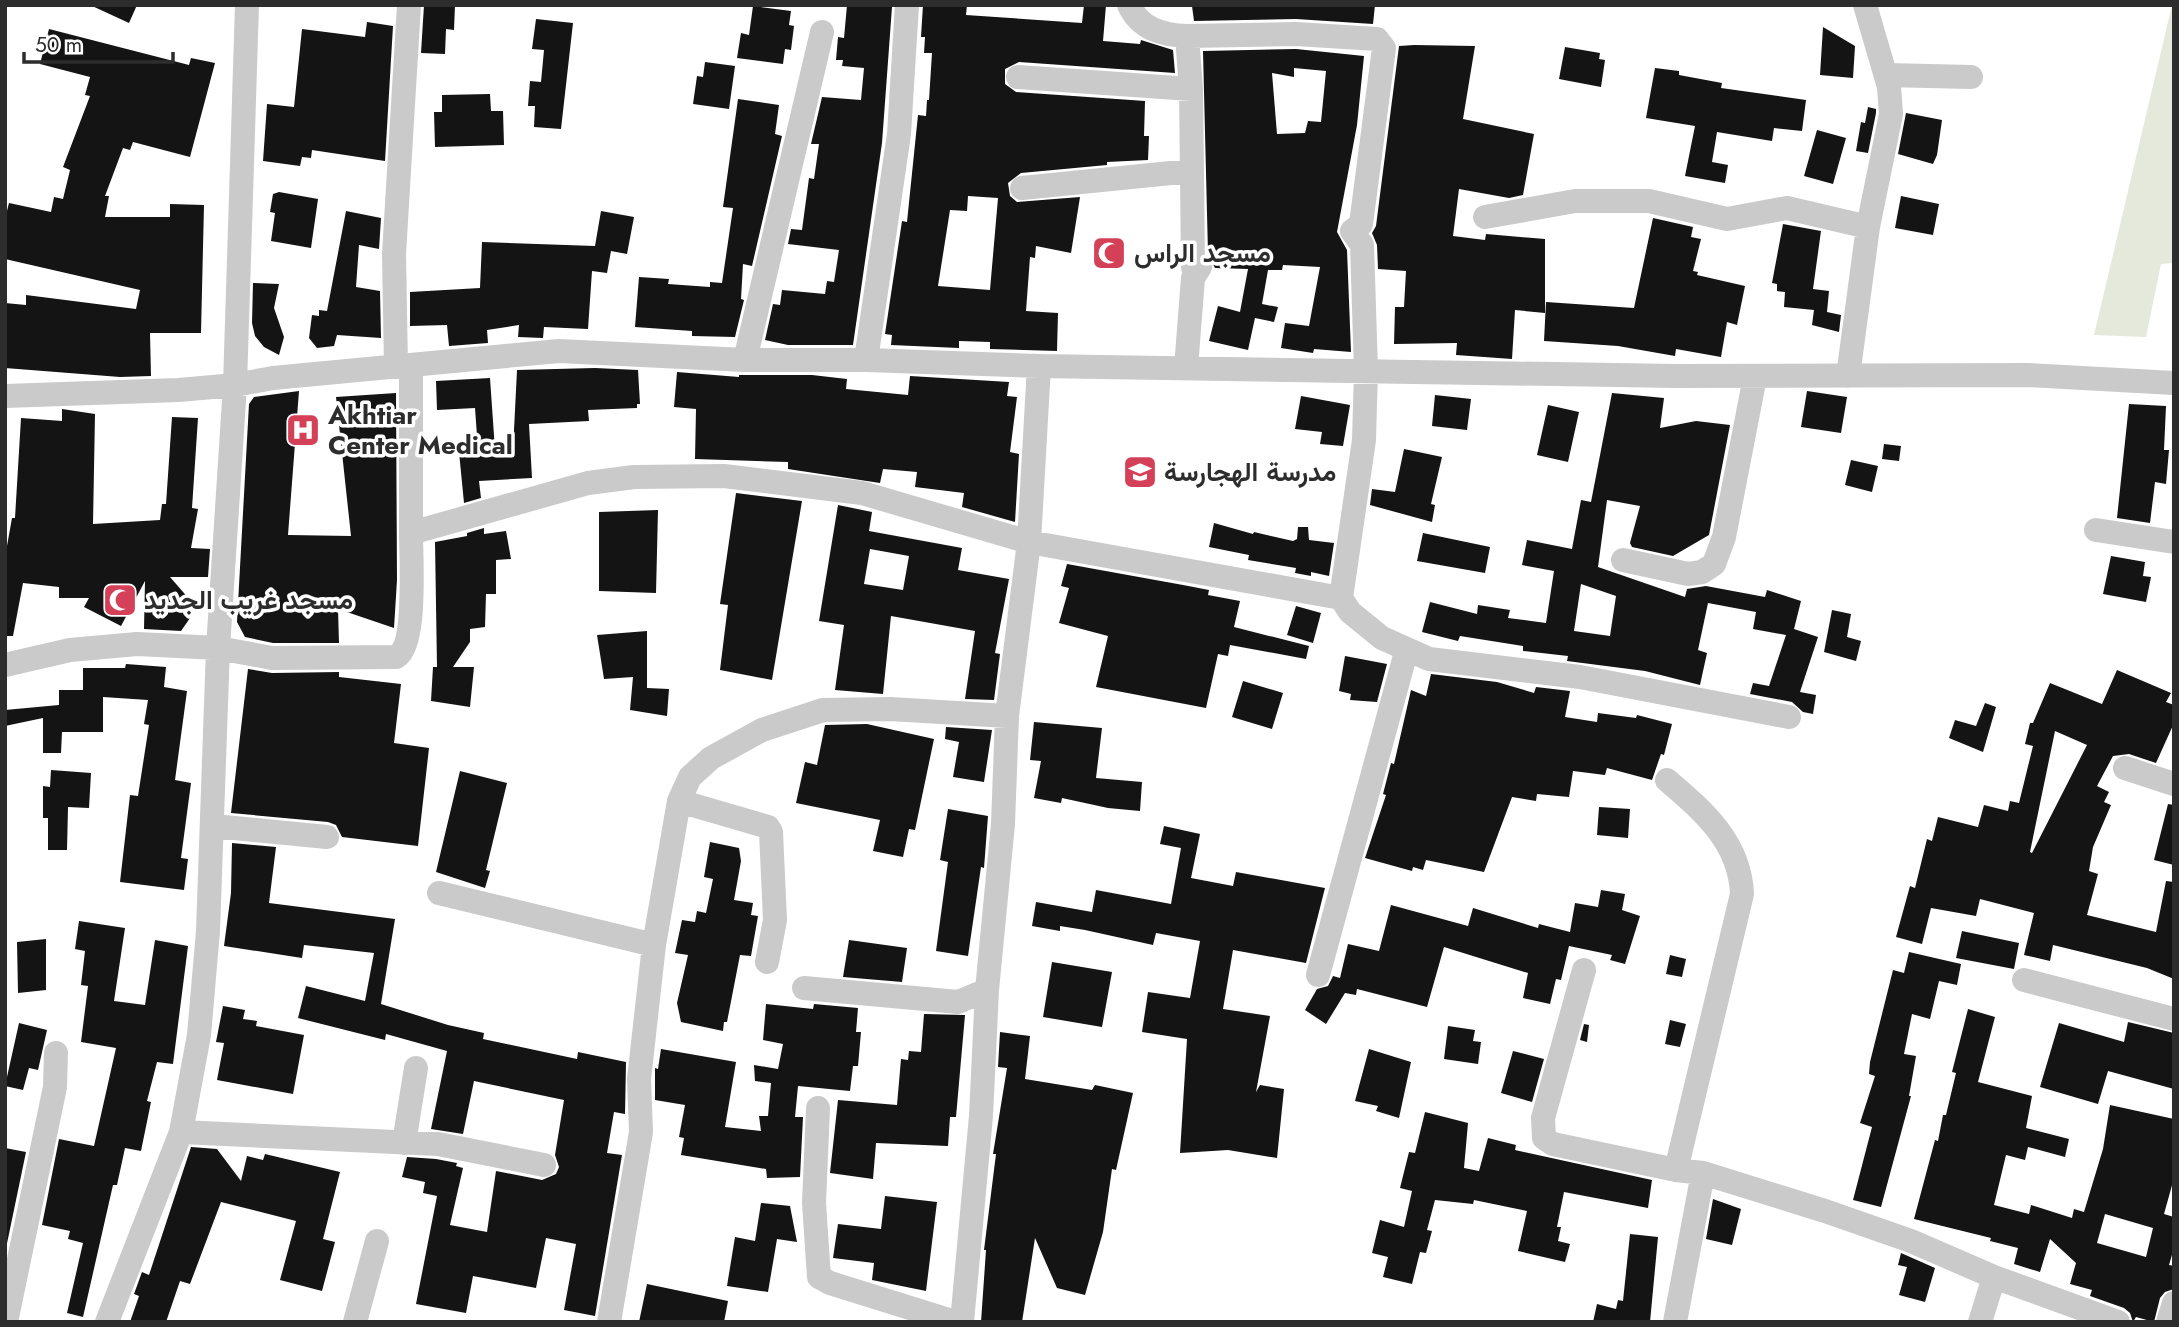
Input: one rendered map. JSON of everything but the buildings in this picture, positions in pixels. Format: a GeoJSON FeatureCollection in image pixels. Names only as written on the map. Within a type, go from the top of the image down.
{"type":"FeatureCollection","features":[{"type":"Feature","properties":{"kind":"street"},"geometry":{"type":"LineString","coordinates":[[107,1322],[181,1132],[199,1035],[214,826],[218,648],[235,385],[247,5]]}},
{"type":"Feature","properties":{"kind":"street"},"geometry":{"type":"LineString","coordinates":[[5,665],[70,650],[113,646],[218,648],[272,658],[388,659],[402,654],[409,637],[411,533],[403,367],[394,254],[409,5]]}},
{"type":"Feature","properties":{"kind":"street"},"geometry":{"type":"LineString","coordinates":[[866,360],[900,134],[907,5]]}},
{"type":"Feature","properties":{"kind":"street"},"geometry":{"type":"LineString","coordinates":[[1129,5],[1136,20],[1170,35],[1296,34],[1377,39],[1383,43],[1384,58],[1361,224],[1352,231],[1362,245],[1366,370],[1364,440],[1341,598],[1350,611],[1382,638],[1406,652],[1429,659],[1642,688],[1789,717]]}},
{"type":"Feature","properties":{"kind":"street"},"geometry":{"type":"LineString","coordinates":[[1848,376],[1868,227],[1892,114],[1886,75],[1865,5]]}},
{"type":"Feature","properties":{"kind":"street"},"geometry":{"type":"LineString","coordinates":[[746,360],[822,32]]}},
{"type":"Feature","properties":{"kind":"street"},"geometry":{"type":"LineString","coordinates":[[1186,36],[1191,89],[1193,267],[1200,267],[1193,278],[1186,368]]}},
{"type":"Feature","properties":{"kind":"street"},"geometry":{"type":"LineString","coordinates":[[1886,75],[1971,77]]}},
{"type":"Feature","properties":{"kind":"street"},"geometry":{"type":"LineString","coordinates":[[1018,78],[1191,89]]}},
{"type":"Feature","properties":{"kind":"street"},"geometry":{"type":"LineString","coordinates":[[1022,188],[1191,171]]}},
{"type":"Feature","properties":{"kind":"street"},"geometry":{"type":"LineString","coordinates":[[1485,217],[1575,201],[1649,201],[1727,219],[1787,208],[1868,227]]}},
{"type":"Feature","properties":{"kind":"street"},"geometry":{"type":"LineString","coordinates":[[5,396],[235,385],[273,377],[559,351],[746,360],[866,360],[1039,366],[1755,377],[2027,375],[2174,383]]}},
{"type":"Feature","properties":{"kind":"street"},"geometry":{"type":"LineString","coordinates":[[962,1322],[981,1116],[987,990],[1003,824],[1007,716],[1029,542],[1039,366]]}},
{"type":"Feature","properties":{"kind":"street"},"geometry":{"type":"LineString","coordinates":[[1623,560],[1688,574],[1702,572],[1714,564],[1724,537],[1755,377]]}},
{"type":"Feature","properties":{"kind":"street"},"geometry":{"type":"LineString","coordinates":[[411,533],[588,484],[634,477],[724,475],[862,493],[1029,542],[1341,598]]}},
{"type":"Feature","properties":{"kind":"street"},"geometry":{"type":"LineString","coordinates":[[2096,530],[2174,542]]}},
{"type":"Feature","properties":{"kind":"street"},"geometry":{"type":"LineString","coordinates":[[1318,975],[1406,652]]}},
{"type":"Feature","properties":{"kind":"street"},"geometry":{"type":"LineString","coordinates":[[609,1322],[641,1132],[639,1079],[654,945],[679,801],[690,777],[710,758],[762,730],[801,715],[823,710],[890,709],[1007,716]]}},
{"type":"Feature","properties":{"kind":"street"},"geometry":{"type":"LineString","coordinates":[[2125,768],[2174,784]]}},
{"type":"Feature","properties":{"kind":"street"},"geometry":{"type":"LineString","coordinates":[[1667,780],[1699,808],[1730,846],[1741,872],[1742,894],[1676,1170]]}},
{"type":"Feature","properties":{"kind":"street"},"geometry":{"type":"LineString","coordinates":[[679,801],[768,827],[775,920],[767,962]]}},
{"type":"Feature","properties":{"kind":"street"},"geometry":{"type":"LineString","coordinates":[[214,826],[327,837]]}},
{"type":"Feature","properties":{"kind":"street"},"geometry":{"type":"LineString","coordinates":[[439,893],[654,945]]}},
{"type":"Feature","properties":{"kind":"street"},"geometry":{"type":"LineString","coordinates":[[1584,970],[1543,1118],[1544,1138],[1564,1146],[1676,1170],[1703,1172],[1911,1241],[1994,1277],[2118,1322]]}},
{"type":"Feature","properties":{"kind":"street"},"geometry":{"type":"LineString","coordinates":[[2024,980],[2174,1019]]}},
{"type":"Feature","properties":{"kind":"street"},"geometry":{"type":"LineString","coordinates":[[804,988],[958,1002],[987,990]]}},
{"type":"Feature","properties":{"kind":"street"},"geometry":{"type":"LineString","coordinates":[[6,1322],[55,1087],[56,1053]]}},
{"type":"Feature","properties":{"kind":"street"},"geometry":{"type":"LineString","coordinates":[[404,1143],[416,1068]]}},
{"type":"Feature","properties":{"kind":"street"},"geometry":{"type":"LineString","coordinates":[[818,1108],[814,1203],[819,1277],[830,1283],[955,1322]]}},
{"type":"Feature","properties":{"kind":"street"},"geometry":{"type":"LineString","coordinates":[[181,1132],[438,1144],[544,1165]]}},
{"type":"Feature","properties":{"kind":"street"},"geometry":{"type":"LineString","coordinates":[[1675,1322],[1703,1172]]}},
{"type":"Feature","properties":{"kind":"street"},"geometry":{"type":"LineString","coordinates":[[355,1322],[376,1241]]}},
{"type":"Feature","properties":{"kind":"street"},"geometry":{"type":"LineString","coordinates":[[1980,1322],[1994,1277]]}},
{"type":"Feature","properties":{"kind":"street"},"geometry":{"type":"LineString","coordinates":[[2168,1322],[2174,1303]]}},
{"type":"Feature","properties":{"kind":"shaded area"},"geometry":{"type":"Polygon","coordinates":[[[2172,5],[2174,263],[2161,264],[2146,337],[2094,335],[2172,5]]]}},
{"type":"Feature","properties":{"kind":"place","name":"مسجد الراس"},"geometry":{"type":"Point","coordinates":[1109,253]}},
{"type":"Feature","properties":{"kind":"place","name":"Akhtiar Center Medical"},"geometry":{"type":"Point","coordinates":[303,430]}},
{"type":"Feature","properties":{"kind":"place","name":"مدرسة الهجارسة"},"geometry":{"type":"Point","coordinates":[1140,472]}},
{"type":"Feature","properties":{"kind":"place","name":"مسجد غريب الجديد"},"geometry":{"type":"Point","coordinates":[120,600]}}]}
